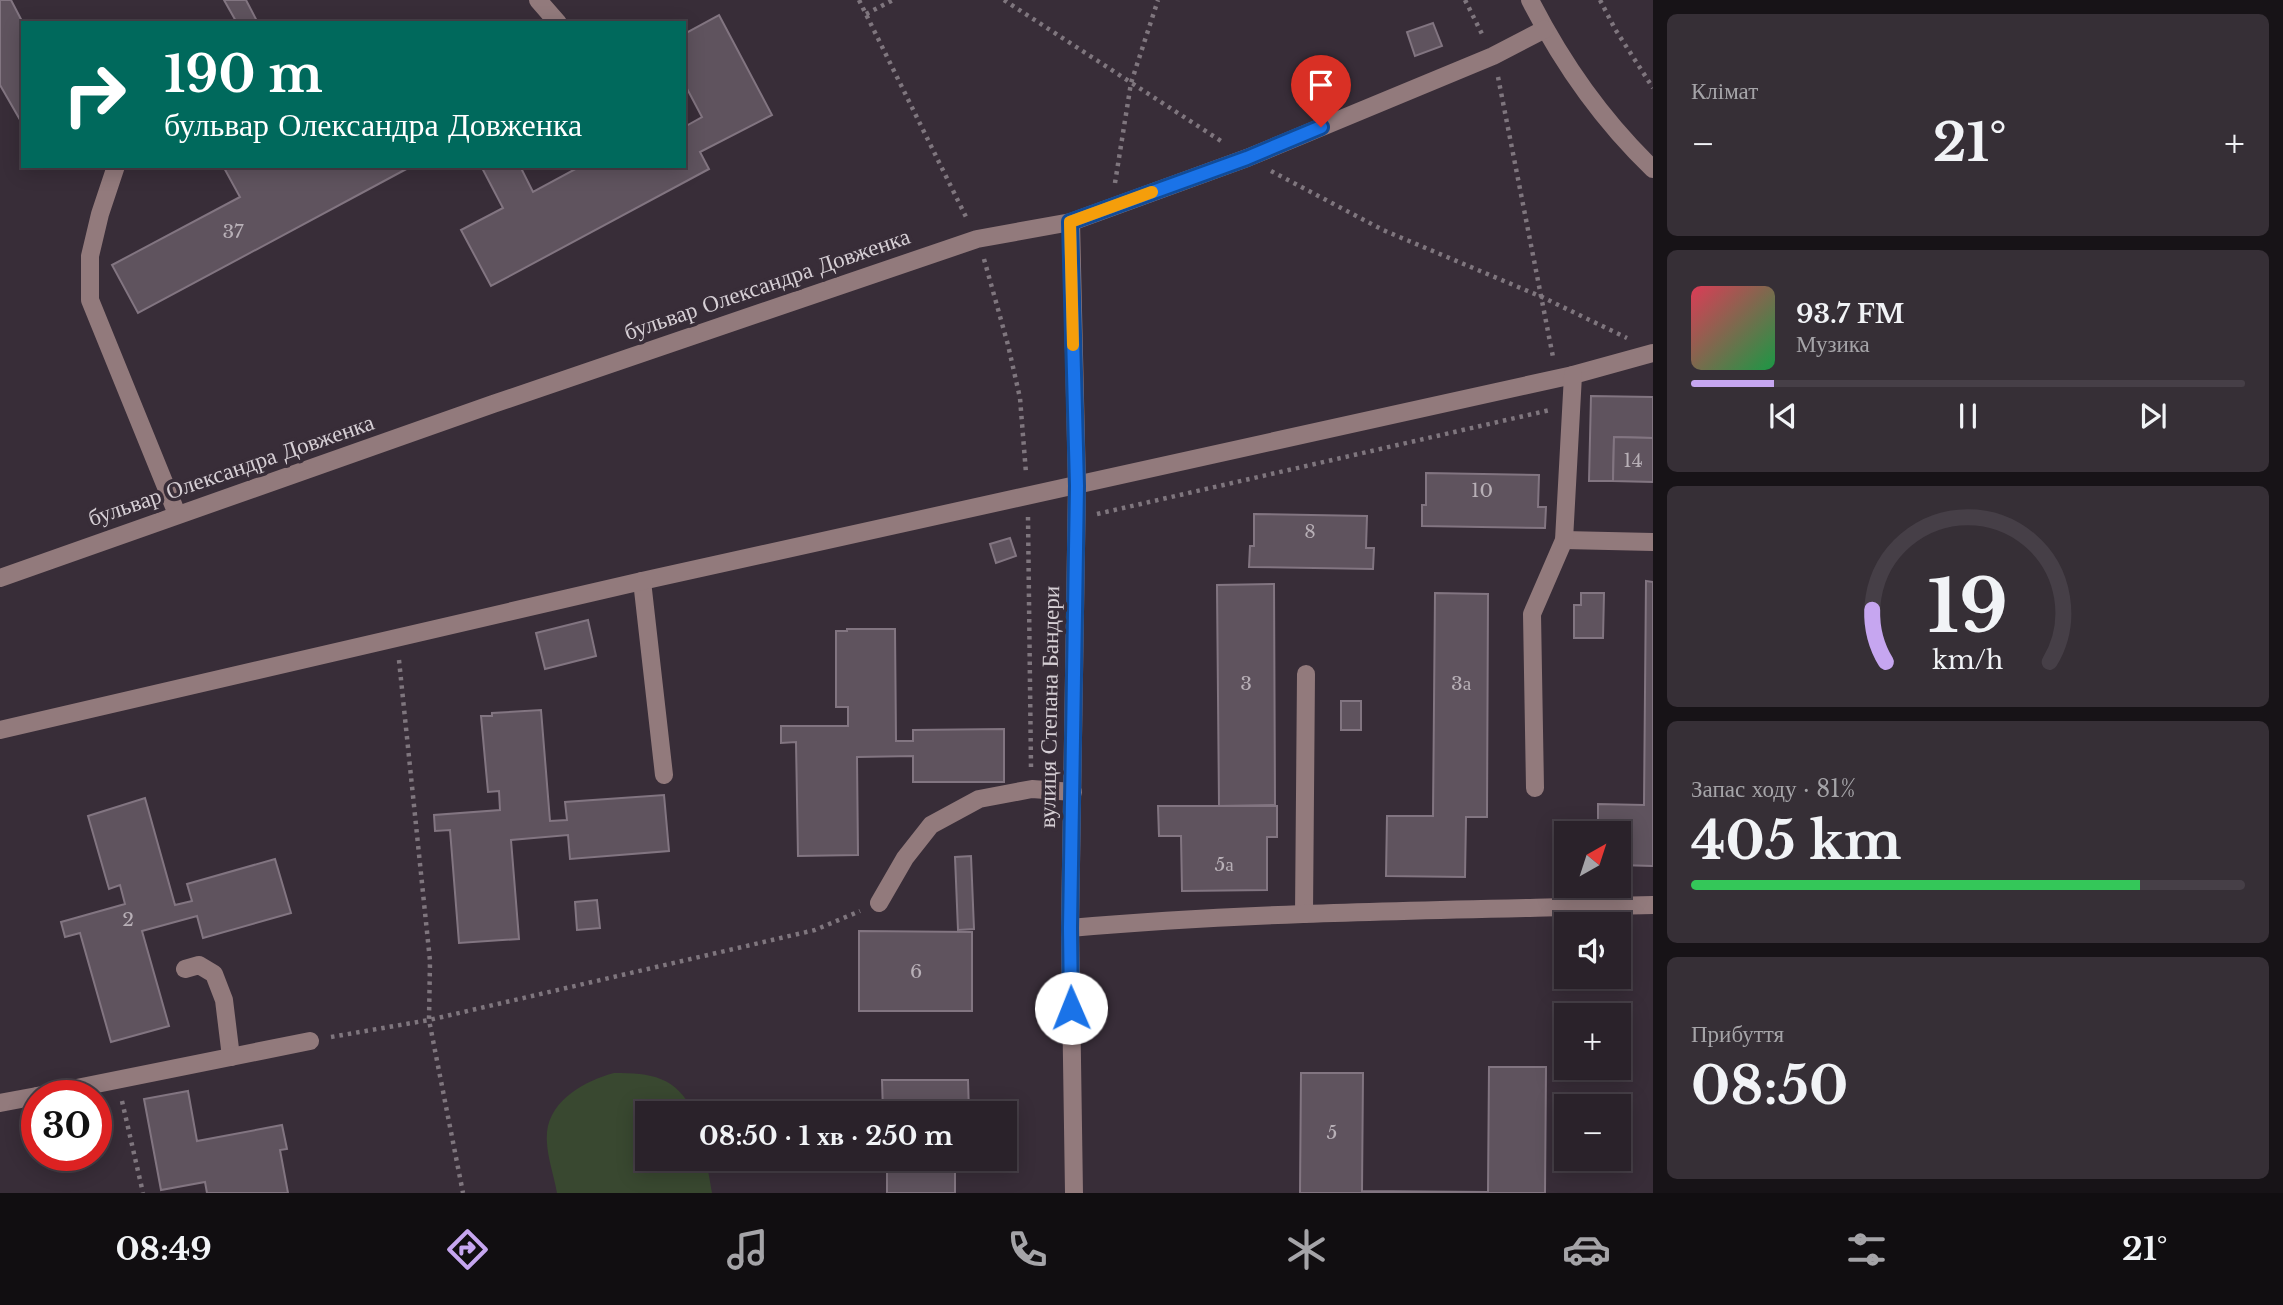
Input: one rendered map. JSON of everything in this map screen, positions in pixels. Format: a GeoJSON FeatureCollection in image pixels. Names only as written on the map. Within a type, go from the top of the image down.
{"type":"FeatureCollection","features":[{"type":"Feature","properties":{"kind":"street"},"geometry":{"type":"LineString","coordinates":[[538,0],[556,21]]}},
{"type":"Feature","properties":{"kind":"street"},"geometry":{"type":"LineString","coordinates":[[1530,0],[1545,29],[1586,90],[1619,133],[1653,169]]}},
{"type":"Feature","properties":{"kind":"street","name":"бульвар Олександра Довженка"},"geometry":{"type":"LineString","coordinates":[[0,578],[493,404],[977,239],[1070,222],[1247,158],[1493,56],[1545,29]]}},
{"type":"Feature","properties":{"kind":"street"},"geometry":{"type":"LineString","coordinates":[[115,168],[90,256],[90,300],[177,514]]}},
{"type":"Feature","properties":{"kind":"street","name":"вулиця Степана Бандери"},"geometry":{"type":"LineString","coordinates":[[1070,222],[1077,486],[1070,928],[1074,1193]]}},
{"type":"Feature","properties":{"kind":"street"},"geometry":{"type":"LineString","coordinates":[[0,730],[642,581],[1565,376],[1653,353]]}},
{"type":"Feature","properties":{"kind":"street"},"geometry":{"type":"LineString","coordinates":[[1535,788],[1532,614],[1564,540],[1571,405],[1565,376]]}},
{"type":"Feature","properties":{"kind":"street"},"geometry":{"type":"LineString","coordinates":[[1564,540],[1653,542]]}},
{"type":"Feature","properties":{"kind":"street"},"geometry":{"type":"LineString","coordinates":[[642,581],[664,775]]}},
{"type":"Feature","properties":{"kind":"street"},"geometry":{"type":"LineString","coordinates":[[1304,914],[1306,674]]}},
{"type":"Feature","properties":{"kind":"street"},"geometry":{"type":"LineString","coordinates":[[879,903],[905,858],[931,825],[979,799],[1032,789],[1073,792]]}},
{"type":"Feature","properties":{"kind":"street"},"geometry":{"type":"LineString","coordinates":[[1070,928],[1150,921],[1304,914],[1653,905]]}},
{"type":"Feature","properties":{"kind":"street"},"geometry":{"type":"LineString","coordinates":[[185,969],[199,965],[214,974],[224,1000],[231,1057]]}},
{"type":"Feature","properties":{"kind":"street"},"geometry":{"type":"LineString","coordinates":[[112,1081],[310,1041]]}},
{"type":"Feature","properties":{"kind":"street"},"geometry":{"type":"LineString","coordinates":[[0,1103],[21,1099]]}},
{"type":"Feature","properties":{"kind":"path"},"geometry":{"type":"LineString","coordinates":[[859,0],[977,239],[992,282],[1020,398],[1028,496],[1032,789]]}},
{"type":"Feature","properties":{"kind":"path"},"geometry":{"type":"LineString","coordinates":[[866,14],[893,0]]}},
{"type":"Feature","properties":{"kind":"path"},"geometry":{"type":"LineString","coordinates":[[1003,0],[1247,158],[1382,230],[1542,297],[1628,338]]}},
{"type":"Feature","properties":{"kind":"path"},"geometry":{"type":"LineString","coordinates":[[1112,207],[1131,83],[1158,0]]}},
{"type":"Feature","properties":{"kind":"path"},"geometry":{"type":"LineString","coordinates":[[1465,0],[1493,56],[1542,297],[1565,376]]}},
{"type":"Feature","properties":{"kind":"path"},"geometry":{"type":"LineString","coordinates":[[1600,0],[1615,29],[1653,88]]}},
{"type":"Feature","properties":{"kind":"path"},"geometry":{"type":"LineString","coordinates":[[1076,519],[1571,405]]}},
{"type":"Feature","properties":{"kind":"path"},"geometry":{"type":"LineString","coordinates":[[397,638],[430,961],[429,1020],[463,1193]]}},
{"type":"Feature","properties":{"kind":"path"},"geometry":{"type":"LineString","coordinates":[[310,1041],[429,1020],[816,930],[879,903]]}},
{"type":"Feature","properties":{"kind":"path"},"geometry":{"type":"LineString","coordinates":[[117,1080],[143,1193]]}},
{"type":"Feature","properties":{"kind":"green space"},"geometry":{"type":"Polygon","coordinates":[[[614,1073],[640,1074],[661,1079],[679,1091],[687,1101],[635,1101],[635,1171],[708,1171],[712,1193],[557,1193],[547,1147],[550,1120],[562,1101],[592,1081],[614,1073]]]}},
{"type":"Feature","properties":{"kind":"building"},"geometry":{"type":"Polygon","coordinates":[[[0,0],[11,0],[22,21],[21,122],[0,85],[0,0]]]}},
{"type":"Feature","properties":{"kind":"building"},"geometry":{"type":"Polygon","coordinates":[[[224,0],[246,0],[257,21],[236,21],[224,0]]]}},
{"type":"Feature","properties":{"kind":"building"},"geometry":{"type":"Polygon","coordinates":[[[719,15],[772,115],[700,152],[709,169],[491,286],[461,230],[503,208],[482,168],[521,168],[533,192],[577,168],[686,168],[686,126],[702,117],[686,87],[686,33],[719,15]]]}},
{"type":"Feature","properties":{"kind":"building"},"geometry":{"type":"Polygon","coordinates":[[[1433,23],[1442,46],[1415,56],[1407,32],[1433,23]]]}},
{"type":"Feature","properties":{"kind":"building"},"geometry":{"type":"Polygon","coordinates":[[[224,168],[408,168],[138,313],[112,265],[240,197],[224,168]]]}},
{"type":"Feature","properties":{"kind":"building"},"geometry":{"type":"Polygon","coordinates":[[[1591,396],[1653,397],[1653,438],[1614,437],[1613,481],[1589,481],[1591,396]]]}},
{"type":"Feature","properties":{"kind":"building"},"geometry":{"type":"Polygon","coordinates":[[[1614,437],[1653,438],[1653,482],[1613,481],[1614,437]]]}},
{"type":"Feature","properties":{"kind":"building"},"geometry":{"type":"Polygon","coordinates":[[[1426,473],[1539,475],[1538,507],[1546,507],[1545,528],[1422,526],[1422,505],[1426,505],[1426,473]]]}},
{"type":"Feature","properties":{"kind":"building"},"geometry":{"type":"Polygon","coordinates":[[[1254,514],[1367,516],[1366,548],[1374,548],[1373,569],[1249,567],[1250,546],[1254,546],[1254,514]]]}},
{"type":"Feature","properties":{"kind":"building"},"geometry":{"type":"Polygon","coordinates":[[[1010,538],[1016,556],[996,563],[990,544],[1010,538]]]}},
{"type":"Feature","properties":{"kind":"building"},"geometry":{"type":"Polygon","coordinates":[[[1646,581],[1653,582],[1653,866],[1631,865],[1631,821],[1598,821],[1598,804],[1644,805],[1646,581]]]}},
{"type":"Feature","properties":{"kind":"building"},"geometry":{"type":"Polygon","coordinates":[[[1274,584],[1275,805],[1219,806],[1217,585],[1274,584]]]}},
{"type":"Feature","properties":{"kind":"building"},"geometry":{"type":"Polygon","coordinates":[[[1435,593],[1488,594],[1487,817],[1466,817],[1465,877],[1386,876],[1387,816],[1433,816],[1435,593]]]}},
{"type":"Feature","properties":{"kind":"building"},"geometry":{"type":"Polygon","coordinates":[[[1581,593],[1604,593],[1603,638],[1574,638],[1574,605],[1581,605],[1581,593]]]}},
{"type":"Feature","properties":{"kind":"building"},"geometry":{"type":"Polygon","coordinates":[[[588,620],[596,656],[545,669],[536,633],[588,620]]]}},
{"type":"Feature","properties":{"kind":"building"},"geometry":{"type":"Polygon","coordinates":[[[895,629],[896,741],[913,741],[913,730],[1004,729],[1004,782],[913,782],[913,756],[857,757],[858,855],[798,856],[796,742],[781,743],[781,726],[848,726],[848,707],[836,707],[836,631],[895,629]]]}},
{"type":"Feature","properties":{"kind":"building"},"geometry":{"type":"Polygon","coordinates":[[[1341,701],[1361,701],[1361,730],[1341,730],[1341,701]]]}},
{"type":"Feature","properties":{"kind":"building"},"geometry":{"type":"Polygon","coordinates":[[[541,710],[550,821],[567,820],[565,802],[664,795],[669,851],[570,859],[568,835],[511,840],[519,939],[459,943],[450,830],[435,831],[434,815],[500,810],[499,791],[488,792],[481,716],[541,710]]]}},
{"type":"Feature","properties":{"kind":"building"},"geometry":{"type":"Polygon","coordinates":[[[145,798],[175,905],[192,901],[187,884],[275,859],[291,913],[203,938],[197,916],[142,931],[169,1026],[111,1042],[80,933],[65,937],[61,922],[125,904],[120,885],[109,889],[88,816],[145,798]]]}},
{"type":"Feature","properties":{"kind":"building"},"geometry":{"type":"Polygon","coordinates":[[[1158,806],[1277,806],[1277,837],[1267,837],[1267,890],[1182,891],[1181,836],[1159,836],[1158,806]]]}},
{"type":"Feature","properties":{"kind":"building"},"geometry":{"type":"Polygon","coordinates":[[[971,856],[974,929],[958,930],[955,857],[971,856]]]}},
{"type":"Feature","properties":{"kind":"building"},"geometry":{"type":"Polygon","coordinates":[[[597,900],[600,928],[577,930],[575,902],[597,900]]]}},
{"type":"Feature","properties":{"kind":"building"},"geometry":{"type":"Polygon","coordinates":[[[859,931],[972,932],[972,1011],[859,1011],[859,931]]]}},
{"type":"Feature","properties":{"kind":"building"},"geometry":{"type":"Polygon","coordinates":[[[1489,1067],[1546,1067],[1545,1193],[1300,1193],[1301,1073],[1363,1073],[1362,1191],[1488,1192],[1489,1067]]]}},
{"type":"Feature","properties":{"kind":"building"},"geometry":{"type":"Polygon","coordinates":[[[882,1080],[968,1080],[969,1101],[883,1101],[882,1080]]]}},
{"type":"Feature","properties":{"kind":"building"},"geometry":{"type":"Polygon","coordinates":[[[188,1091],[197,1141],[282,1125],[287,1149],[280,1150],[288,1193],[207,1193],[205,1182],[161,1190],[144,1099],[188,1091]]]}},
{"type":"Feature","properties":{"kind":"building"},"geometry":{"type":"Polygon","coordinates":[[[887,1171],[955,1171],[955,1193],[887,1193],[887,1171]]]}},
{"type":"Feature","properties":{"kind":"slow traffic"},"geometry":{"type":"LineString","coordinates":[[1073,345],[1070,222],[1152,192]]}},
{"type":"Feature","properties":{"kind":"route"},"geometry":{"type":"LineString","coordinates":[[1071,1008],[1077,486],[1070,222],[1247,158],[1321,127]]}}]}
